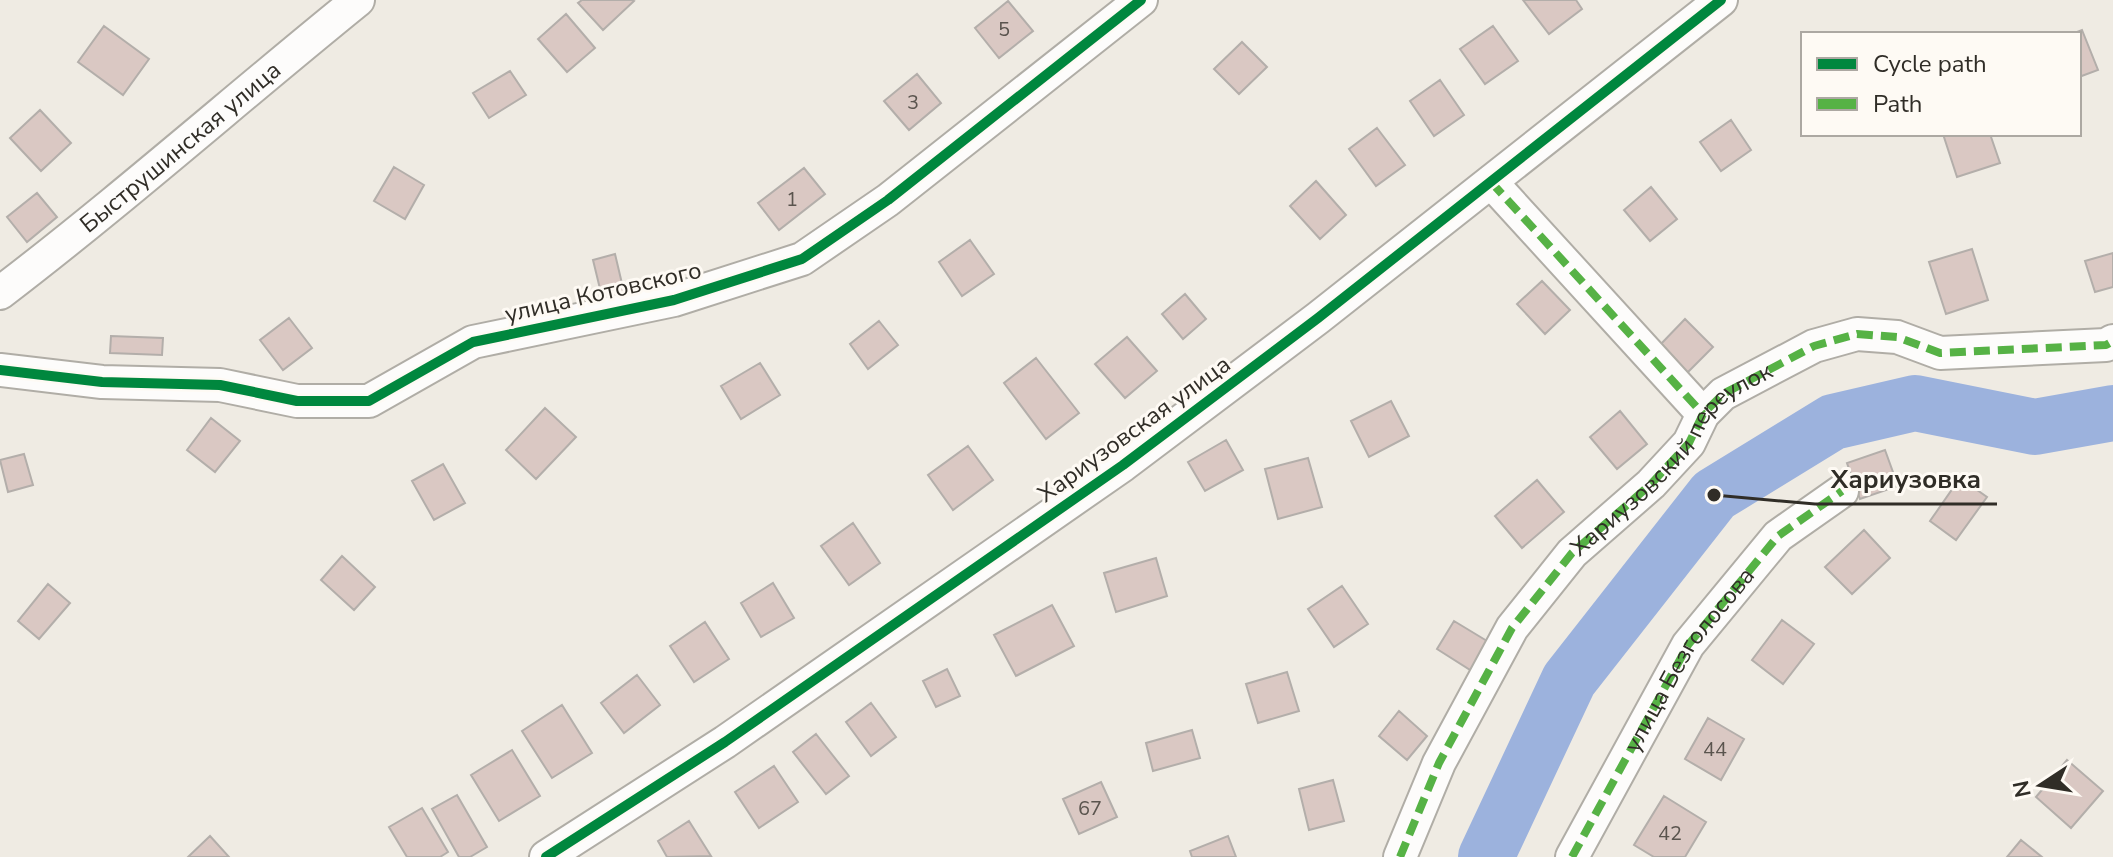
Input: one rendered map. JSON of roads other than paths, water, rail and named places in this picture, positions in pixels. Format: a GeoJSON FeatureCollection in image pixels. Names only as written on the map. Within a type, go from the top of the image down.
{"type":"FeatureCollection","features":[{"type":"Feature","properties":{"kind":"street","name":"Быструшинская улица"},"geometry":{"type":"LineString","coordinates":[[0,293],[113,207],[209,121],[358,0]]}},
{"type":"Feature","properties":{"kind":"street","name":"улица Котовского"},"geometry":{"type":"LineString","coordinates":[[0,370],[102,382],[220,385],[297,401],[369,401],[473,342],[674,300],[802,259],[888,200],[1141,0]]}},
{"type":"Feature","properties":{"kind":"street","name":"Хариузовская улица"},"geometry":{"type":"LineString","coordinates":[[546,857],[725,742],[1123,465],[1491,182],[1721,0]]}},
{"type":"Feature","properties":{"kind":"street"},"geometry":{"type":"LineString","coordinates":[[1491,182],[1667,379],[1703,414]]}},
{"type":"Feature","properties":{"kind":"street","name":"Хариузовский переулок"},"geometry":{"type":"LineString","coordinates":[[1400,857],[1439,763],[1512,628],[1572,553],[1651,484],[1689,443],[1703,414],[1723,394],[1814,346],[1857,334],[1897,337],[1940,353],[2106,345],[2113,341]]}},
{"type":"Feature","properties":{"kind":"street","name":"улица Безголосова"},"geometry":{"type":"LineString","coordinates":[[1572,857],[1688,645],[1778,536],[1842,491]]}},
{"type":"Feature","properties":{"kind":"waterway"},"geometry":{"type":"LineString","coordinates":[[1486,857],[1569,680],[1714,495],[1833,422],[1915,403],[2035,427],[2113,413]]}},
{"type":"Feature","properties":{"kind":"place","name":"Хариузовка"},"geometry":{"type":"Point","coordinates":[1714,495]}}]}
